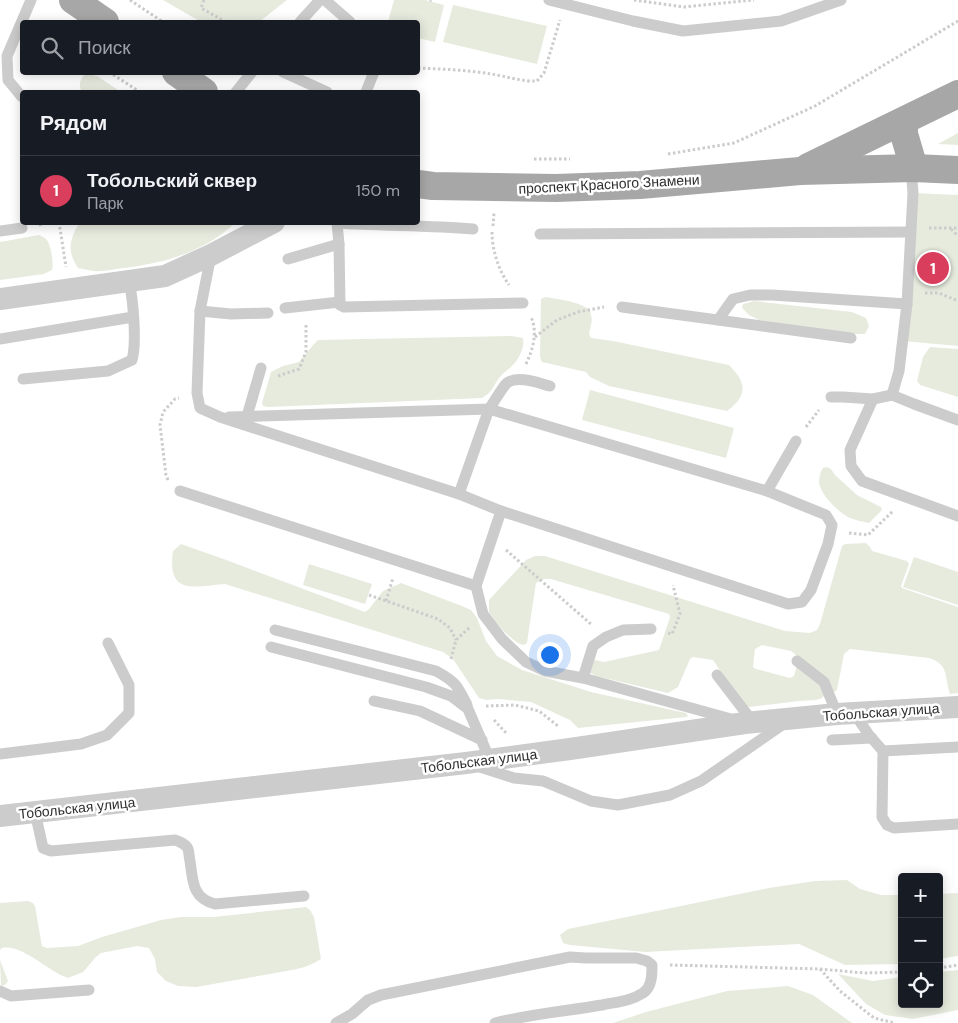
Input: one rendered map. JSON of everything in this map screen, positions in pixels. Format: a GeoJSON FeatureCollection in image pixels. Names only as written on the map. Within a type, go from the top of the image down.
{"type":"FeatureCollection","features":[{"type":"Feature","properties":{"kind":"main road"},"geometry":{"type":"LineString","coordinates":[[73,0],[102,20]]}},
{"type":"Feature","properties":{"kind":"main road"},"geometry":{"type":"LineString","coordinates":[[180,75],[201,90]]}},
{"type":"Feature","properties":{"kind":"main road","name":"проспект Красного Знамени"},"geometry":{"type":"LineString","coordinates":[[800,171],[958,94]]}},
{"type":"Feature","properties":{"kind":"main road"},"geometry":{"type":"LineString","coordinates":[[904,121],[904,134],[913,168]]}},
{"type":"Feature","properties":{"kind":"main road","name":"проспект Красного Знамени"},"geometry":{"type":"LineString","coordinates":[[420,184],[483,188],[565,188],[640,185],[800,171],[913,168],[958,170]]}},
{"type":"Feature","properties":{"kind":"street"},"geometry":{"type":"LineString","coordinates":[[0,298],[166,276],[268,225]]}},
{"type":"Feature","properties":{"kind":"street","name":"Тобольская улица"},"geometry":{"type":"LineString","coordinates":[[0,816],[466,763],[486,750],[570,749],[793,718],[958,707]]}},
{"type":"Feature","properties":{"kind":"lane"},"geometry":{"type":"LineString","coordinates":[[22,20],[31,0]]}},
{"type":"Feature","properties":{"kind":"lane"},"geometry":{"type":"LineString","coordinates":[[302,20],[320,0]]}},
{"type":"Feature","properties":{"kind":"lane"},"geometry":{"type":"LineString","coordinates":[[325,0],[348,20]]}},
{"type":"Feature","properties":{"kind":"lane"},"geometry":{"type":"LineString","coordinates":[[549,0],[633,21],[684,31],[781,21],[842,0]]}},
{"type":"Feature","properties":{"kind":"lane"},"geometry":{"type":"LineString","coordinates":[[20,26],[7,56],[8,80],[20,95]]}},
{"type":"Feature","properties":{"kind":"lane"},"geometry":{"type":"LineString","coordinates":[[238,90],[250,75]]}},
{"type":"Feature","properties":{"kind":"lane"},"geometry":{"type":"LineString","coordinates":[[290,75],[323,90]]}},
{"type":"Feature","properties":{"kind":"lane"},"geometry":{"type":"LineString","coordinates":[[367,90],[373,75]]}},
{"type":"Feature","properties":{"kind":"lane"},"geometry":{"type":"LineString","coordinates":[[892,395],[899,371],[907,299],[913,168]]}},
{"type":"Feature","properties":{"kind":"lane"},"geometry":{"type":"LineString","coordinates":[[337,225],[340,305],[344,307],[523,303]]}},
{"type":"Feature","properties":{"kind":"lane"},"geometry":{"type":"LineString","coordinates":[[378,225],[473,228]]}},
{"type":"Feature","properties":{"kind":"lane"},"geometry":{"type":"LineString","coordinates":[[0,232],[22,228]]}},
{"type":"Feature","properties":{"kind":"lane"},"geometry":{"type":"LineString","coordinates":[[540,234],[910,230]]}},
{"type":"Feature","properties":{"kind":"lane"},"geometry":{"type":"LineString","coordinates":[[288,259],[339,244]]}},
{"type":"Feature","properties":{"kind":"lane"},"geometry":{"type":"LineString","coordinates":[[211,255],[200,311],[197,393],[200,408],[220,417],[459,494],[502,511],[788,604],[802,602],[811,590],[828,544],[832,525],[826,515],[767,491],[489,409],[220,417]]}},
{"type":"Feature","properties":{"kind":"lane"},"geometry":{"type":"LineString","coordinates":[[23,379],[108,370],[132,360],[134,351],[133,317],[129,281]]}},
{"type":"Feature","properties":{"kind":"lane"},"geometry":{"type":"LineString","coordinates":[[718,320],[733,299],[750,295],[772,294],[907,299]]}},
{"type":"Feature","properties":{"kind":"lane"},"geometry":{"type":"LineString","coordinates":[[285,308],[340,302]]}},
{"type":"Feature","properties":{"kind":"lane"},"geometry":{"type":"LineString","coordinates":[[622,306],[851,338]]}},
{"type":"Feature","properties":{"kind":"lane"},"geometry":{"type":"LineString","coordinates":[[200,311],[231,314],[268,313]]}},
{"type":"Feature","properties":{"kind":"lane"},"geometry":{"type":"LineString","coordinates":[[0,338],[133,317]]}},
{"type":"Feature","properties":{"kind":"lane"},"geometry":{"type":"LineString","coordinates":[[248,416],[261,368]]}},
{"type":"Feature","properties":{"kind":"lane"},"geometry":{"type":"LineString","coordinates":[[459,494],[489,409],[508,383],[527,380],[550,386]]}},
{"type":"Feature","properties":{"kind":"lane"},"geometry":{"type":"LineString","coordinates":[[831,397],[873,398],[892,395],[958,420]]}},
{"type":"Feature","properties":{"kind":"lane"},"geometry":{"type":"LineString","coordinates":[[873,398],[850,450],[851,466],[862,481],[958,516]]}},
{"type":"Feature","properties":{"kind":"lane"},"geometry":{"type":"LineString","coordinates":[[767,491],[796,441]]}},
{"type":"Feature","properties":{"kind":"lane"},"geometry":{"type":"LineString","coordinates":[[180,491],[476,586]]}},
{"type":"Feature","properties":{"kind":"lane"},"geometry":{"type":"LineString","coordinates":[[502,511],[476,586],[483,614],[502,639],[526,662],[545,671],[583,678],[749,723]]}},
{"type":"Feature","properties":{"kind":"lane"},"geometry":{"type":"LineString","coordinates":[[583,678],[594,646],[606,637],[622,630],[652,628]]}},
{"type":"Feature","properties":{"kind":"lane"},"geometry":{"type":"LineString","coordinates":[[275,630],[436,671],[449,678],[457,685],[486,750]]}},
{"type":"Feature","properties":{"kind":"lane"},"geometry":{"type":"LineString","coordinates":[[0,754],[81,744],[107,735],[129,713],[129,685],[108,643]]}},
{"type":"Feature","properties":{"kind":"lane"},"geometry":{"type":"LineString","coordinates":[[271,647],[426,687],[451,696],[468,709]]}},
{"type":"Feature","properties":{"kind":"lane"},"geometry":{"type":"LineString","coordinates":[[797,660],[824,682],[846,714],[883,750],[882,817],[887,825],[894,828],[958,824]]}},
{"type":"Feature","properties":{"kind":"lane"},"geometry":{"type":"LineString","coordinates":[[716,676],[749,723]]}},
{"type":"Feature","properties":{"kind":"lane"},"geometry":{"type":"LineString","coordinates":[[374,701],[420,711],[486,750]]}},
{"type":"Feature","properties":{"kind":"lane"},"geometry":{"type":"LineString","coordinates":[[466,763],[514,778],[543,781],[591,801],[618,805],[670,795],[701,781],[793,718]]}},
{"type":"Feature","properties":{"kind":"lane"},"geometry":{"type":"LineString","coordinates":[[832,740],[872,738]]}},
{"type":"Feature","properties":{"kind":"lane"},"geometry":{"type":"LineString","coordinates":[[883,750],[958,747]]}},
{"type":"Feature","properties":{"kind":"lane"},"geometry":{"type":"LineString","coordinates":[[35,812],[42,848],[51,852],[175,840],[182,843],[188,848],[193,886],[206,902],[215,904],[304,896]]}},
{"type":"Feature","properties":{"kind":"lane"},"geometry":{"type":"LineString","coordinates":[[336,1023],[352,1014],[368,1000],[381,995],[570,957],[636,958],[652,965],[650,984],[644,992],[630,999],[585,1008],[518,1017],[496,1023]]}},
{"type":"Feature","properties":{"kind":"lane"},"geometry":{"type":"LineString","coordinates":[[0,991],[11,996],[90,990]]}},
{"type":"Feature","properties":{"kind":"path"},"geometry":{"type":"LineString","coordinates":[[130,0],[160,20]]}},
{"type":"Feature","properties":{"kind":"path"},"geometry":{"type":"LineString","coordinates":[[204,0],[201,8],[222,20]]}},
{"type":"Feature","properties":{"kind":"path"},"geometry":{"type":"LineString","coordinates":[[634,0],[684,7],[754,0]]}},
{"type":"Feature","properties":{"kind":"path"},"geometry":{"type":"LineString","coordinates":[[420,68],[464,70],[537,81],[544,73],[564,4]]}},
{"type":"Feature","properties":{"kind":"path"},"geometry":{"type":"LineString","coordinates":[[668,154],[734,143],[816,106],[958,21]]}},
{"type":"Feature","properties":{"kind":"path"},"geometry":{"type":"LineString","coordinates":[[114,75],[137,90]]}},
{"type":"Feature","properties":{"kind":"path"},"geometry":{"type":"LineString","coordinates":[[534,159],[573,159]]}},
{"type":"Feature","properties":{"kind":"path"},"geometry":{"type":"LineString","coordinates":[[59,225],[64,254]]}},
{"type":"Feature","properties":{"kind":"path"},"geometry":{"type":"LineString","coordinates":[[950,228],[958,236]]}},
{"type":"Feature","properties":{"kind":"path"},"geometry":{"type":"LineString","coordinates":[[910,230],[958,228]]}},
{"type":"Feature","properties":{"kind":"path"},"geometry":{"type":"LineString","coordinates":[[907,299],[939,294],[958,301]]}},
{"type":"Feature","properties":{"kind":"path"},"geometry":{"type":"LineString","coordinates":[[953,299],[958,294]]}},
{"type":"Feature","properties":{"kind":"path"},"geometry":{"type":"LineString","coordinates":[[257,383],[299,369],[306,352],[306,306]]}},
{"type":"Feature","properties":{"kind":"path"},"geometry":{"type":"LineString","coordinates":[[535,337],[557,320],[578,312],[622,306]]}},
{"type":"Feature","properties":{"kind":"path"},"geometry":{"type":"LineString","coordinates":[[180,491],[170,483],[166,475],[160,425],[163,412],[175,400],[197,393]]}},
{"type":"Feature","properties":{"kind":"path"},"geometry":{"type":"LineString","coordinates":[[796,441],[826,400],[831,397]]}},
{"type":"Feature","properties":{"kind":"path"},"geometry":{"type":"LineString","coordinates":[[868,535],[906,497]]}},
{"type":"Feature","properties":{"kind":"path"},"geometry":{"type":"LineString","coordinates":[[505,546],[506,550],[606,637]]}},
{"type":"Feature","properties":{"kind":"path"},"geometry":{"type":"LineString","coordinates":[[386,601],[399,561]]}},
{"type":"Feature","properties":{"kind":"path"},"geometry":{"type":"LineString","coordinates":[[668,565],[680,614]]}},
{"type":"Feature","properties":{"kind":"path"},"geometry":{"type":"LineString","coordinates":[[369,595],[438,619],[450,628],[456,640],[451,662]]}},
{"type":"Feature","properties":{"kind":"path"},"geometry":{"type":"LineString","coordinates":[[480,706],[515,705],[539,711],[560,728],[570,749]]}},
{"type":"Feature","properties":{"kind":"path"},"geometry":{"type":"LineString","coordinates":[[652,965],[820,969],[864,973],[898,972]]}},
{"type":"Feature","properties":{"kind":"path"},"geometry":{"type":"LineString","coordinates":[[943,967],[958,965]]}},
{"type":"Feature","properties":{"kind":"path"},"geometry":{"type":"LineString","coordinates":[[820,969],[840,991],[874,1018],[895,1023]]}},
{"type":"Feature","properties":{"kind":"shaded area"},"geometry":{"type":"Polygon","coordinates":[[[163,0],[287,0],[262,20],[198,20],[163,0]]]}},
{"type":"Feature","properties":{"kind":"shaded area"},"geometry":{"type":"Polygon","coordinates":[[[394,0],[425,0],[444,5],[435,42],[420,38],[420,20],[389,20],[394,0]]]}},
{"type":"Feature","properties":{"kind":"shaded area"},"geometry":{"type":"Polygon","coordinates":[[[453,5],[547,26],[537,64],[443,42],[453,5]]]}},
{"type":"Feature","properties":{"kind":"shaded area"},"geometry":{"type":"Polygon","coordinates":[[[84,75],[97,76],[118,90],[81,90],[81,81],[84,75]]]}},
{"type":"Feature","properties":{"kind":"shaded area"},"geometry":{"type":"Polygon","coordinates":[[[958,133],[958,145],[938,144],[958,133]]]}},
{"type":"Feature","properties":{"kind":"shaded area"},"geometry":{"type":"Polygon","coordinates":[[[913,193],[958,195],[958,346],[903,341],[913,193]]]}},
{"type":"Feature","properties":{"kind":"shaded area"},"geometry":{"type":"Polygon","coordinates":[[[78,225],[233,225],[210,242],[183,255],[139,266],[97,271],[78,268],[73,259],[71,247],[78,225]]]}},
{"type":"Feature","properties":{"kind":"shaded area"},"geometry":{"type":"Polygon","coordinates":[[[39,235],[46,239],[49,245],[52,270],[44,274],[0,280],[0,242],[39,235]]]}},
{"type":"Feature","properties":{"kind":"shaded area"},"geometry":{"type":"Polygon","coordinates":[[[546,297],[574,303],[590,310],[592,320],[589,334],[591,338],[729,365],[738,375],[742,384],[740,397],[735,405],[727,411],[609,386],[590,377],[586,372],[542,362],[540,357],[541,299],[546,297]]]}},
{"type":"Feature","properties":{"kind":"shaded area"},"geometry":{"type":"Polygon","coordinates":[[[754,301],[852,312],[866,318],[869,326],[865,334],[854,334],[759,320],[749,315],[742,308],[743,304],[754,301]]]}},
{"type":"Feature","properties":{"kind":"shaded area"},"geometry":{"type":"Polygon","coordinates":[[[512,336],[523,338],[521,353],[515,363],[500,377],[491,391],[482,398],[268,407],[263,406],[262,403],[271,372],[283,366],[299,362],[318,340],[512,336]]]}},
{"type":"Feature","properties":{"kind":"shaded area"},"geometry":{"type":"Polygon","coordinates":[[[930,347],[958,349],[958,397],[920,385],[917,381],[923,357],[930,347]]]}},
{"type":"Feature","properties":{"kind":"shaded area"},"geometry":{"type":"Polygon","coordinates":[[[590,390],[734,428],[726,458],[582,420],[590,390]]]}},
{"type":"Feature","properties":{"kind":"shaded area"},"geometry":{"type":"Polygon","coordinates":[[[827,467],[857,495],[881,507],[882,510],[869,523],[846,516],[823,493],[819,483],[820,475],[823,468],[827,467]]]}},
{"type":"Feature","properties":{"kind":"shaded area"},"geometry":{"type":"Polygon","coordinates":[[[866,543],[872,551],[907,561],[909,564],[901,586],[902,588],[958,607],[958,693],[950,694],[943,668],[936,661],[929,658],[850,649],[844,654],[837,690],[834,692],[791,651],[762,645],[755,649],[753,667],[790,678],[794,676],[797,665],[822,684],[824,696],[816,700],[749,707],[743,704],[713,660],[693,657],[690,659],[678,687],[668,693],[590,673],[594,660],[604,662],[659,650],[670,617],[669,614],[551,579],[544,579],[536,583],[527,643],[524,645],[509,636],[489,612],[489,600],[526,560],[535,556],[545,556],[785,631],[810,633],[817,630],[820,624],[842,546],[845,544],[866,543]]]}},
{"type":"Feature","properties":{"kind":"shaded area"},"geometry":{"type":"Polygon","coordinates":[[[181,544],[365,612],[383,591],[401,583],[471,610],[477,618],[486,641],[497,656],[522,670],[591,692],[686,713],[688,716],[578,728],[570,720],[531,702],[479,698],[453,659],[443,652],[225,584],[192,586],[178,582],[172,565],[173,551],[181,544]]]}},
{"type":"Feature","properties":{"kind":"shaded area"},"geometry":{"type":"Polygon","coordinates":[[[914,557],[958,572],[958,605],[903,587],[914,557]]]}},
{"type":"Feature","properties":{"kind":"shaded area"},"geometry":{"type":"Polygon","coordinates":[[[309,564],[372,584],[365,604],[303,585],[309,564]]]}},
{"type":"Feature","properties":{"kind":"shaded area"},"geometry":{"type":"Polygon","coordinates":[[[847,880],[860,889],[881,895],[898,895],[898,964],[845,965],[799,944],[645,952],[570,945],[563,943],[560,935],[568,929],[769,888],[815,881],[847,880]]]}},
{"type":"Feature","properties":{"kind":"shaded area"},"geometry":{"type":"Polygon","coordinates":[[[958,893],[958,956],[943,958],[943,918],[943,894],[958,893]]]}},
{"type":"Feature","properties":{"kind":"shaded area"},"geometry":{"type":"Polygon","coordinates":[[[28,901],[35,906],[42,946],[47,948],[78,946],[161,920],[181,917],[213,917],[306,907],[314,917],[321,959],[307,966],[292,970],[196,987],[178,986],[166,981],[157,972],[155,959],[149,948],[137,946],[101,953],[83,972],[68,978],[18,950],[2,948],[0,950],[0,903],[28,901]]]}},
{"type":"Feature","properties":{"kind":"shaded area"},"geometry":{"type":"Polygon","coordinates":[[[0,960],[8,981],[5,985],[1,986],[0,960]]]}},
{"type":"Feature","properties":{"kind":"shaded area"},"geometry":{"type":"Polygon","coordinates":[[[958,970],[958,1010],[913,1019],[885,1015],[866,1004],[838,974],[873,981],[898,978],[898,1008],[943,1008],[943,972],[958,970]]]}},
{"type":"Feature","properties":{"kind":"shaded area"},"geometry":{"type":"Polygon","coordinates":[[[788,986],[813,995],[852,1023],[613,1023],[646,1012],[727,991],[788,986]]]}},
{"type":"Feature","properties":{"kind":"place","name":"Тобольский сквер"},"geometry":{"type":"Point","coordinates":[933,268]}}]}
